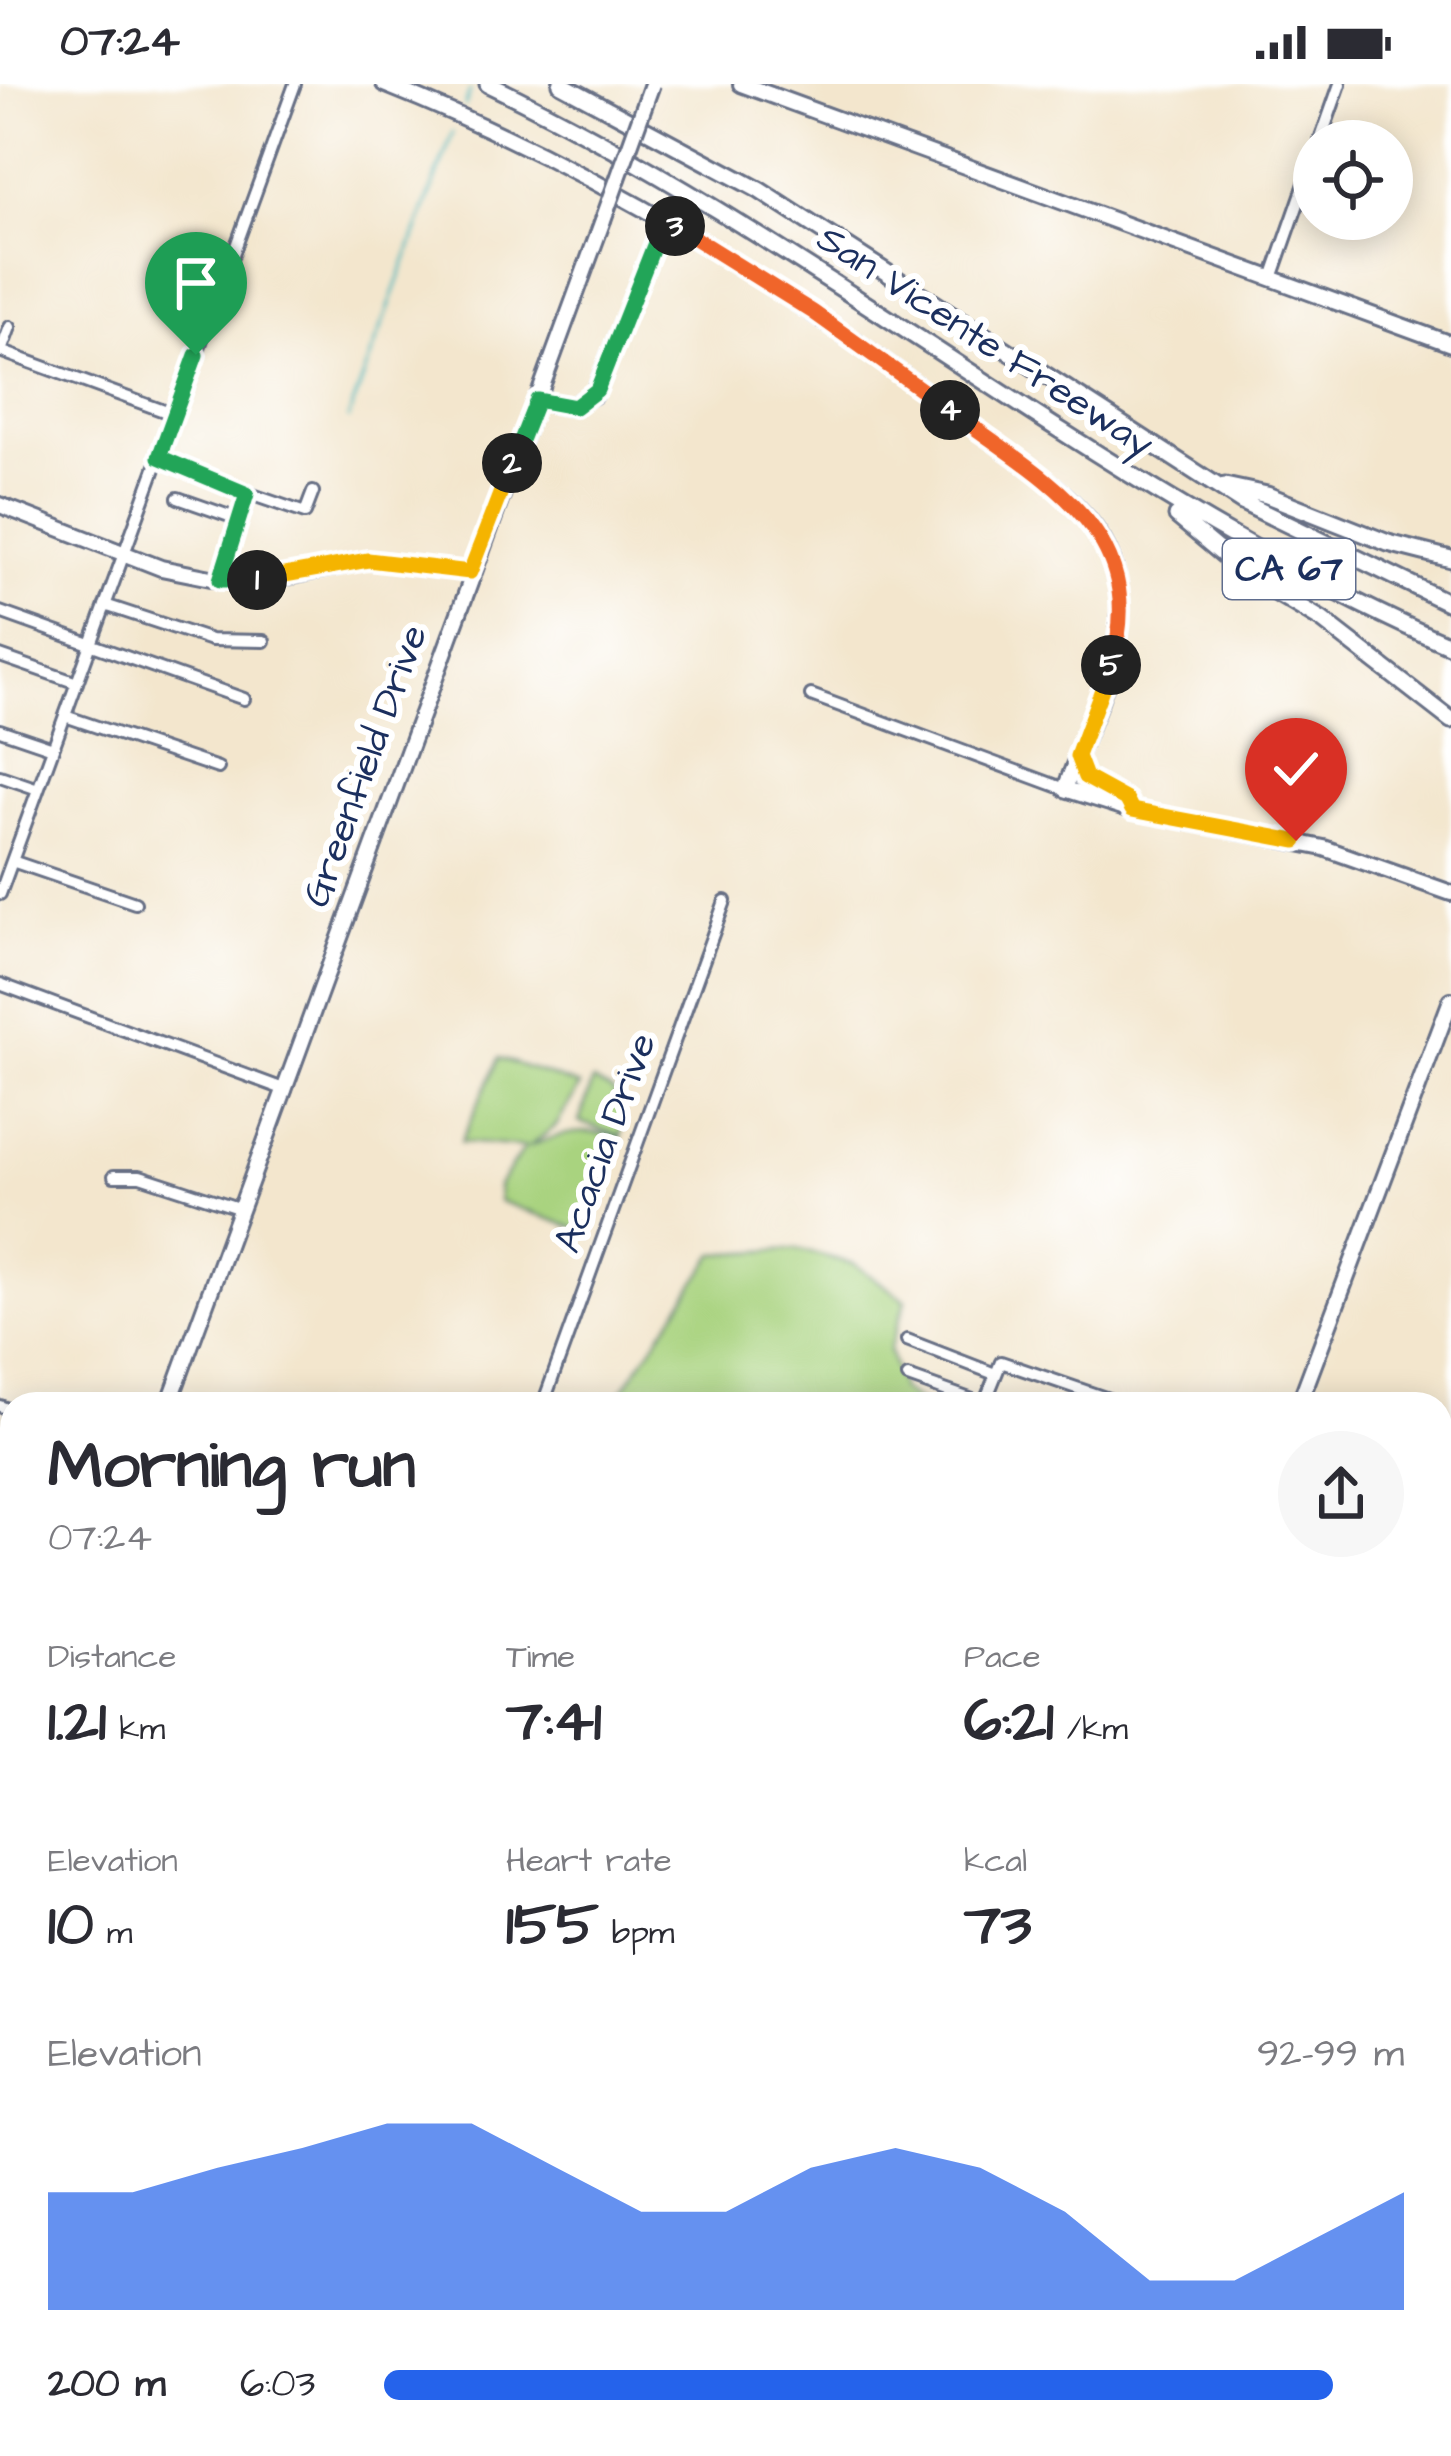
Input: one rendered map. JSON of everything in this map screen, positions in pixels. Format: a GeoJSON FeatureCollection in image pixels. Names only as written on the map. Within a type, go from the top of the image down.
{"type":"FeatureCollection","features":[{"type":"Feature","properties":{"kind":"highway","name":"San Vicente Freeway"},"geometry":{"type":"LineString","coordinates":[[488,84],[694,193],[1133,480],[1277,564],[1451,646]]}},
{"type":"Feature","properties":{"kind":"highway","name":"San Vicente Freeway"},"geometry":{"type":"LineString","coordinates":[[561,84],[759,190],[1210,482],[1451,604]]}},
{"type":"Feature","properties":{"kind":"highway"},"geometry":{"type":"LineString","coordinates":[[1133,480],[1250,577],[1322,620],[1451,720]]}},
{"type":"Feature","properties":{"kind":"highway"},"geometry":{"type":"LineString","coordinates":[[1210,482],[1268,495],[1338,526],[1451,559]]}},
{"type":"Feature","properties":{"kind":"main road"},"geometry":{"type":"LineString","coordinates":[[384,84],[497,133],[664,220],[901,374],[1088,518],[1113,563],[1120,627],[1065,789],[1132,810],[1296,841],[1451,893]]}},
{"type":"Feature","properties":{"kind":"main road","name":"Greenfield Drive"},"geometry":{"type":"LineString","coordinates":[[173,1392],[652,84]]}},
{"type":"Feature","properties":{"kind":"main road"},"geometry":{"type":"LineString","coordinates":[[741,84],[1451,344]]}},
{"type":"Feature","properties":{"kind":"main road"},"geometry":{"type":"LineString","coordinates":[[537,400],[570,407],[594,395],[664,220]]}},
{"type":"Feature","properties":{"kind":"main road"},"geometry":{"type":"LineString","coordinates":[[0,505],[124,554],[220,580],[291,576],[368,560],[470,572]]}},
{"type":"Feature","properties":{"kind":"main road"},"geometry":{"type":"LineString","coordinates":[[1077,756],[1085,777],[1127,800],[1132,810]]}},
{"type":"Feature","properties":{"kind":"main road"},"geometry":{"type":"LineString","coordinates":[[1304,1392],[1451,1000]]}},
{"type":"Feature","properties":{"kind":"street"},"geometry":{"type":"LineString","coordinates":[[0,894],[295,84]]}},
{"type":"Feature","properties":{"kind":"street"},"geometry":{"type":"LineString","coordinates":[[1327,120],[1340,84]]}},
{"type":"Feature","properties":{"kind":"street"},"geometry":{"type":"LineString","coordinates":[[1272,278],[1293,218]]}},
{"type":"Feature","properties":{"kind":"street"},"geometry":{"type":"LineString","coordinates":[[10,327],[1,351],[175,415]]}},
{"type":"Feature","properties":{"kind":"street"},"geometry":{"type":"LineString","coordinates":[[159,457],[247,494],[305,512],[313,492]]}},
{"type":"Feature","properties":{"kind":"street"},"geometry":{"type":"LineString","coordinates":[[220,580],[247,494]]}},
{"type":"Feature","properties":{"kind":"street"},"geometry":{"type":"LineString","coordinates":[[178,498],[238,519]]}},
{"type":"Feature","properties":{"kind":"street"},"geometry":{"type":"LineString","coordinates":[[105,605],[211,640],[264,641]]}},
{"type":"Feature","properties":{"kind":"street"},"geometry":{"type":"LineString","coordinates":[[0,612],[244,699]]}},
{"type":"Feature","properties":{"kind":"street"},"geometry":{"type":"LineString","coordinates":[[0,656],[76,683]]}},
{"type":"Feature","properties":{"kind":"street"},"geometry":{"type":"LineString","coordinates":[[811,695],[1065,789]]}},
{"type":"Feature","properties":{"kind":"street"},"geometry":{"type":"LineString","coordinates":[[65,716],[218,768]]}},
{"type":"Feature","properties":{"kind":"street"},"geometry":{"type":"LineString","coordinates":[[0,730],[53,748]]}},
{"type":"Feature","properties":{"kind":"street"},"geometry":{"type":"LineString","coordinates":[[0,776],[38,789]]}},
{"type":"Feature","properties":{"kind":"street"},"geometry":{"type":"LineString","coordinates":[[0,847],[14,857],[135,903]]}},
{"type":"Feature","properties":{"kind":"street","name":"Acacia Drive"},"geometry":{"type":"LineString","coordinates":[[547,1392],[725,901]]}},
{"type":"Feature","properties":{"kind":"street"},"geometry":{"type":"LineString","coordinates":[[0,984],[286,1090]]}},
{"type":"Feature","properties":{"kind":"street"},"geometry":{"type":"LineString","coordinates":[[114,1176],[140,1176],[241,1209]]}},
{"type":"Feature","properties":{"kind":"street"},"geometry":{"type":"LineString","coordinates":[[907,1340],[995,1374]]}},
{"type":"Feature","properties":{"kind":"street"},"geometry":{"type":"LineString","coordinates":[[988,1392],[1001,1362],[1088,1392]]}},
{"type":"Feature","properties":{"kind":"street"},"geometry":{"type":"LineString","coordinates":[[908,1377],[950,1392]]}},
{"type":"Feature","properties":{"kind":"green space"},"geometry":{"type":"Polygon","coordinates":[[[499,1058],[580,1086],[556,1126],[528,1147],[574,1133],[621,1139],[583,1231],[499,1201],[498,1186],[525,1147],[461,1142],[499,1058]]]}},
{"type":"Feature","properties":{"kind":"green space"},"geometry":{"type":"Polygon","coordinates":[[[593,1081],[613,1091],[623,1113],[621,1136],[579,1122],[593,1081]]]}},
{"type":"Feature","properties":{"kind":"green space"},"geometry":{"type":"Polygon","coordinates":[[[797,1249],[854,1264],[906,1300],[889,1350],[904,1392],[622,1392],[715,1254],[797,1249]]]}},
{"type":"Feature","properties":{"kind":"waterway"},"geometry":{"type":"LineString","coordinates":[[465,106],[470,91]]}},
{"type":"Feature","properties":{"kind":"waterway"},"geometry":{"type":"LineString","coordinates":[[348,419],[453,132]]}},
{"type":"Feature","properties":{"kind":"route"},"geometry":{"type":"LineString","coordinates":[[196,355],[159,457],[247,494],[220,580],[291,576],[368,560],[425,563],[470,572],[537,400],[570,407],[594,395],[664,220],[777,288],[918,386],[1076,504],[1088,518],[1113,563],[1120,627],[1077,756],[1085,777],[1127,800],[1132,810],[1296,841]]}}]}
